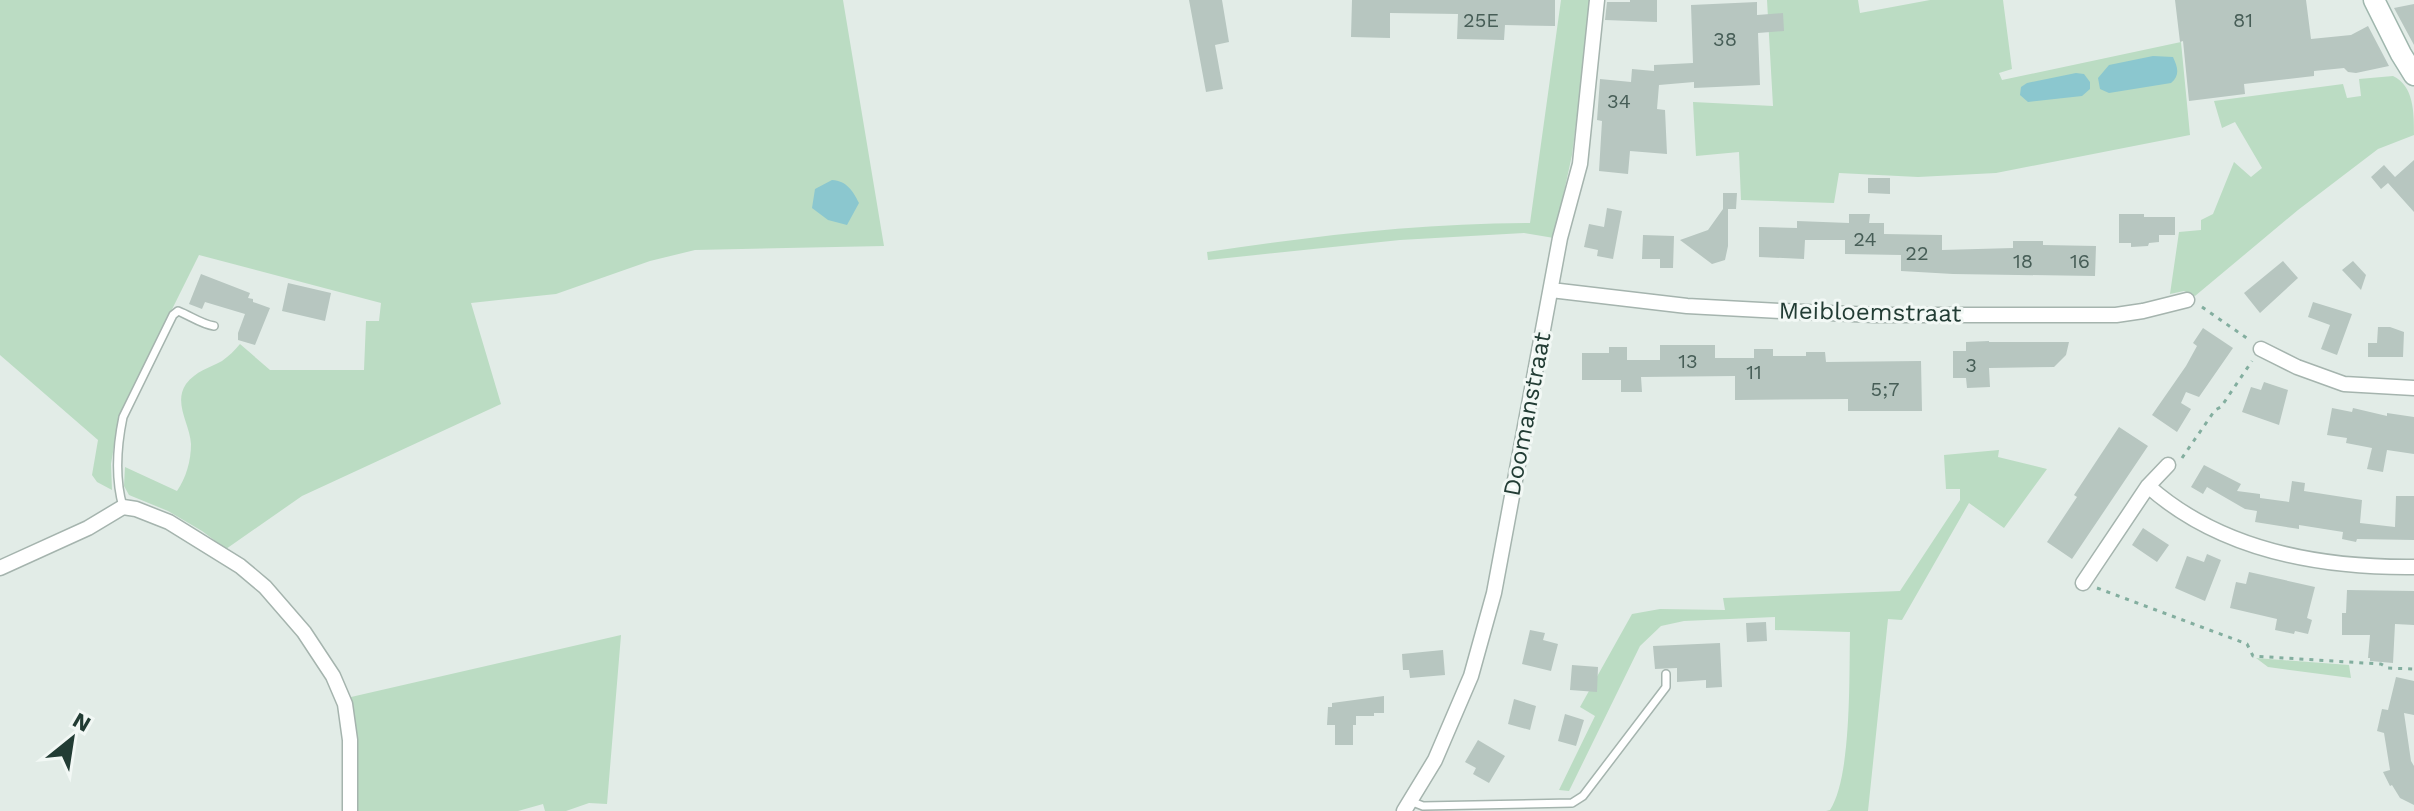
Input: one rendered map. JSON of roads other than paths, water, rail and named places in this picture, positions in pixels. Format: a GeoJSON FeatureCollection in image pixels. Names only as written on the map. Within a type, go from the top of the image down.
{"type":"FeatureCollection","features":[{"type":"Feature","properties":{"kind":"street","name":"Doomanstraat"},"geometry":{"type":"LineString","coordinates":[[1407,806],[1435,760],[1471,676],[1494,593],[1560,238],[1580,164],[1597,0]]}},
{"type":"Feature","properties":{"kind":"street"},"geometry":{"type":"LineString","coordinates":[[2374,0],[2414,75]]}},
{"type":"Feature","properties":{"kind":"street","name":"Meibloemstraat"},"geometry":{"type":"LineString","coordinates":[[1551,290],[1687,306],[1875,315],[2116,315],[2187,300]]}},
{"type":"Feature","properties":{"kind":"street"},"geometry":{"type":"LineString","coordinates":[[2261,349],[2297,367],[2344,384],[2414,388]]}},
{"type":"Feature","properties":{"kind":"street"},"geometry":{"type":"LineString","coordinates":[[2083,583],[2148,486],[2168,465]]}},
{"type":"Feature","properties":{"kind":"street"},"geometry":{"type":"LineString","coordinates":[[2148,486],[2166,503],[2214,531],[2268,551],[2324,562],[2414,567]]}},
{"type":"Feature","properties":{"kind":"street"},"geometry":{"type":"LineString","coordinates":[[0,568],[88,528],[123,507],[169,522],[240,566],[265,587],[304,632],[333,676],[345,704],[350,740],[350,811]]}},
{"type":"Feature","properties":{"kind":"lane"},"geometry":{"type":"LineString","coordinates":[[123,507],[118,488],[119,434],[123,417],[173,315],[178,311],[214,326]]}},
{"type":"Feature","properties":{"kind":"lane"},"geometry":{"type":"LineString","coordinates":[[1407,806],[1572,803],[1583,796],[1666,687],[1666,674]]}},
{"type":"Feature","properties":{"kind":"water"},"geometry":{"type":"Polygon","coordinates":[[[2153,56],[2173,57],[2177,71],[2171,83],[2109,93],[2100,89],[2098,78],[2109,65],[2153,56]]]}},
{"type":"Feature","properties":{"kind":"water"},"geometry":{"type":"Polygon","coordinates":[[[2084,74],[2090,82],[2090,89],[2082,96],[2028,102],[2020,95],[2021,87],[2027,83],[2084,74]]]}},
{"type":"Feature","properties":{"kind":"water"},"geometry":{"type":"Polygon","coordinates":[[[832,180],[849,187],[859,203],[847,225],[828,220],[812,208],[815,189],[832,180]]]}}]}
